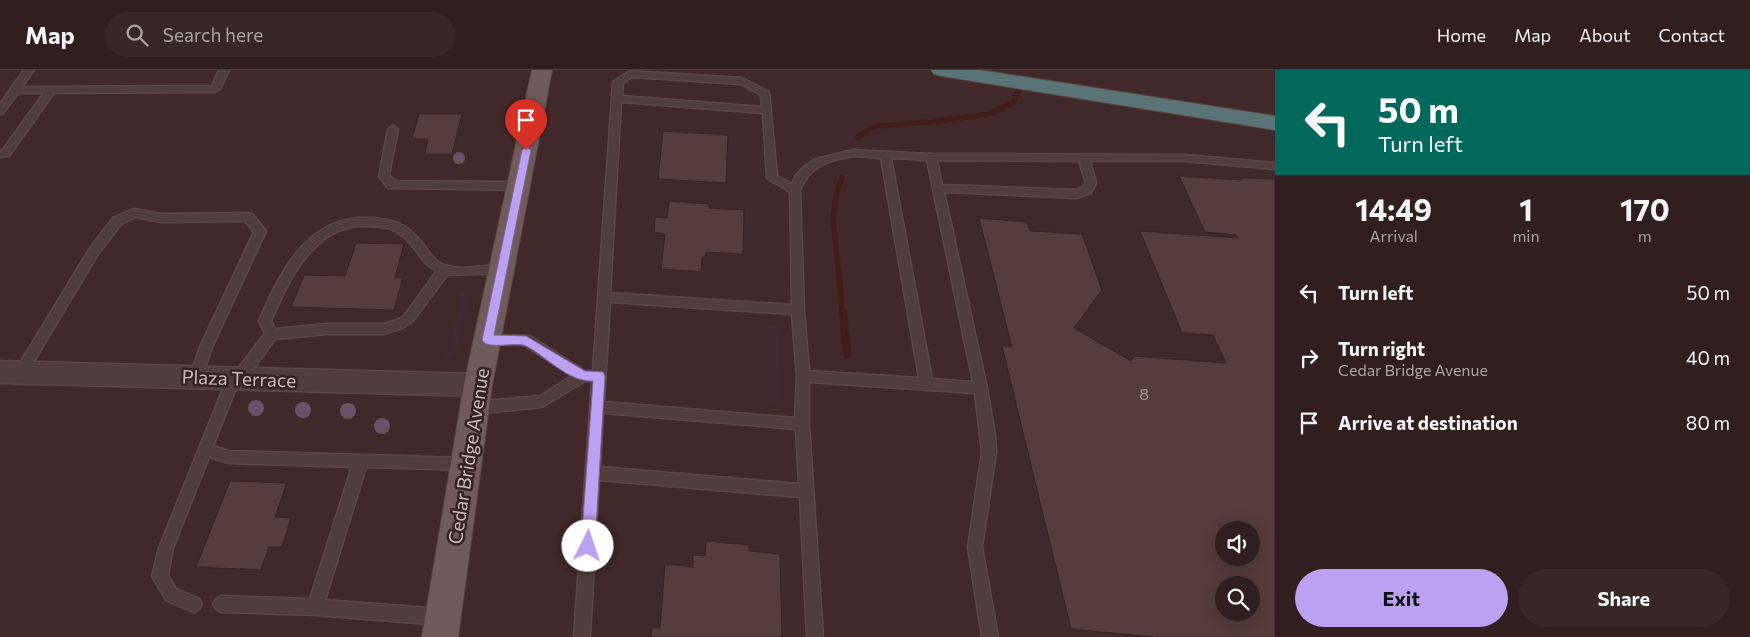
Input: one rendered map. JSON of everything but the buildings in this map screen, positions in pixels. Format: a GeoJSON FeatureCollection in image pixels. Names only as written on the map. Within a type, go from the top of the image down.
{"type":"FeatureCollection","features":[{"type":"Feature","properties":{"kind":"highway"},"geometry":{"type":"LineString","coordinates":[[941,70],[1275,123]]}},
{"type":"Feature","properties":{"kind":"highway"},"geometry":{"type":"LineString","coordinates":[[1004,70],[1115,89],[1275,107]]}},
{"type":"Feature","properties":{"kind":"main road","name":"Cedar Bridge Avenue"},"geometry":{"type":"LineString","coordinates":[[442,627],[476,396],[542,70]]}},
{"type":"Feature","properties":{"kind":"street","name":"Plaza Terrace"},"geometry":{"type":"LineString","coordinates":[[11,372],[237,378],[476,396]]}},
{"type":"Feature","properties":{"kind":"lane"},"geometry":{"type":"LineString","coordinates":[[0,111],[29,70]]}},
{"type":"Feature","properties":{"kind":"lane"},"geometry":{"type":"LineString","coordinates":[[15,90],[215,89],[224,70]]}},
{"type":"Feature","properties":{"kind":"lane"},"geometry":{"type":"LineString","coordinates":[[582,637],[618,82],[630,74],[742,81],[766,94],[772,178],[795,190]]}},
{"type":"Feature","properties":{"kind":"lane"},"geometry":{"type":"LineString","coordinates":[[0,154],[5,154],[51,90]]}},
{"type":"Feature","properties":{"kind":"lane"},"geometry":{"type":"LineString","coordinates":[[617,99],[767,110]]}},
{"type":"Feature","properties":{"kind":"lane"},"geometry":{"type":"LineString","coordinates":[[393,128],[384,176],[392,185],[519,186]]}},
{"type":"Feature","properties":{"kind":"lane"},"geometry":{"type":"LineString","coordinates":[[815,637],[808,491],[802,424],[803,376],[798,310],[795,190],[800,178],[810,167],[835,156],[853,153],[931,157],[1185,158],[1275,166]]}},
{"type":"Feature","properties":{"kind":"lane"},"geometry":{"type":"LineString","coordinates":[[885,154],[926,384]]}},
{"type":"Feature","properties":{"kind":"lane"},"geometry":{"type":"LineString","coordinates":[[931,157],[981,388],[989,452],[975,547],[990,637]]}},
{"type":"Feature","properties":{"kind":"lane"},"geometry":{"type":"LineString","coordinates":[[937,188],[1077,194],[1087,190],[1091,183],[1084,159]]}},
{"type":"Feature","properties":{"kind":"lane"},"geometry":{"type":"LineString","coordinates":[[11,372],[74,283],[94,251],[117,221],[134,213],[161,218],[248,217],[260,231],[206,347],[196,377]]}},
{"type":"Feature","properties":{"kind":"lane"},"geometry":{"type":"LineString","coordinates":[[271,334],[265,321],[286,277],[314,241],[323,233],[339,225],[361,222],[378,223],[404,230],[426,257],[444,270],[502,269]]}},
{"type":"Feature","properties":{"kind":"lane"},"geometry":{"type":"LineString","coordinates":[[194,604],[171,595],[160,576],[166,548],[205,449],[237,378],[271,334],[327,329],[384,329],[408,319],[444,270]]}},
{"type":"Feature","properties":{"kind":"lane"},"geometry":{"type":"LineString","coordinates":[[604,297],[798,310]]}},
{"type":"Feature","properties":{"kind":"lane"},"geometry":{"type":"LineString","coordinates":[[488,340],[526,340],[583,376]]}},
{"type":"Feature","properties":{"kind":"lane"},"geometry":{"type":"LineString","coordinates":[[476,396],[542,401],[583,376],[599,376]]}},
{"type":"Feature","properties":{"kind":"lane"},"geometry":{"type":"LineString","coordinates":[[803,376],[981,388]]}},
{"type":"Feature","properties":{"kind":"lane"},"geometry":{"type":"LineString","coordinates":[[597,407],[802,424]]}},
{"type":"Feature","properties":{"kind":"lane"},"geometry":{"type":"LineString","coordinates":[[205,449],[228,457],[466,464]]}},
{"type":"Feature","properties":{"kind":"lane"},"geometry":{"type":"LineString","coordinates":[[315,606],[361,460]]}},
{"type":"Feature","properties":{"kind":"lane"},"geometry":{"type":"LineString","coordinates":[[593,473],[808,491]]}},
{"type":"Feature","properties":{"kind":"lane"},"geometry":{"type":"LineString","coordinates":[[221,604],[315,606],[442,627]]}},
{"type":"Feature","properties":{"kind":"shaded area"},"geometry":{"type":"Polygon","coordinates":[[[463,289],[467,300],[458,347],[455,353],[445,361],[444,359],[449,351],[463,289]]]}},
{"type":"Feature","properties":{"kind":"shaded area"},"geometry":{"type":"Polygon","coordinates":[[[767,326],[774,326],[779,331],[779,401],[768,401],[767,326]]]}},
{"type":"Feature","properties":{"kind":"waterway"},"geometry":{"type":"LineString","coordinates":[[858,137],[875,126],[932,122],[990,114],[1013,102],[1018,92]]}},
{"type":"Feature","properties":{"kind":"waterway"},"geometry":{"type":"LineString","coordinates":[[842,177],[836,196],[833,218],[843,315]]}},
{"type":"Feature","properties":{"kind":"waterway"},"geometry":{"type":"LineString","coordinates":[[843,313],[847,354]]}},
{"type":"Feature","properties":{"kind":"route"},"geometry":{"type":"LineString","coordinates":[[526,150],[488,340],[526,340],[583,376],[599,376],[588,546]]}}]}
